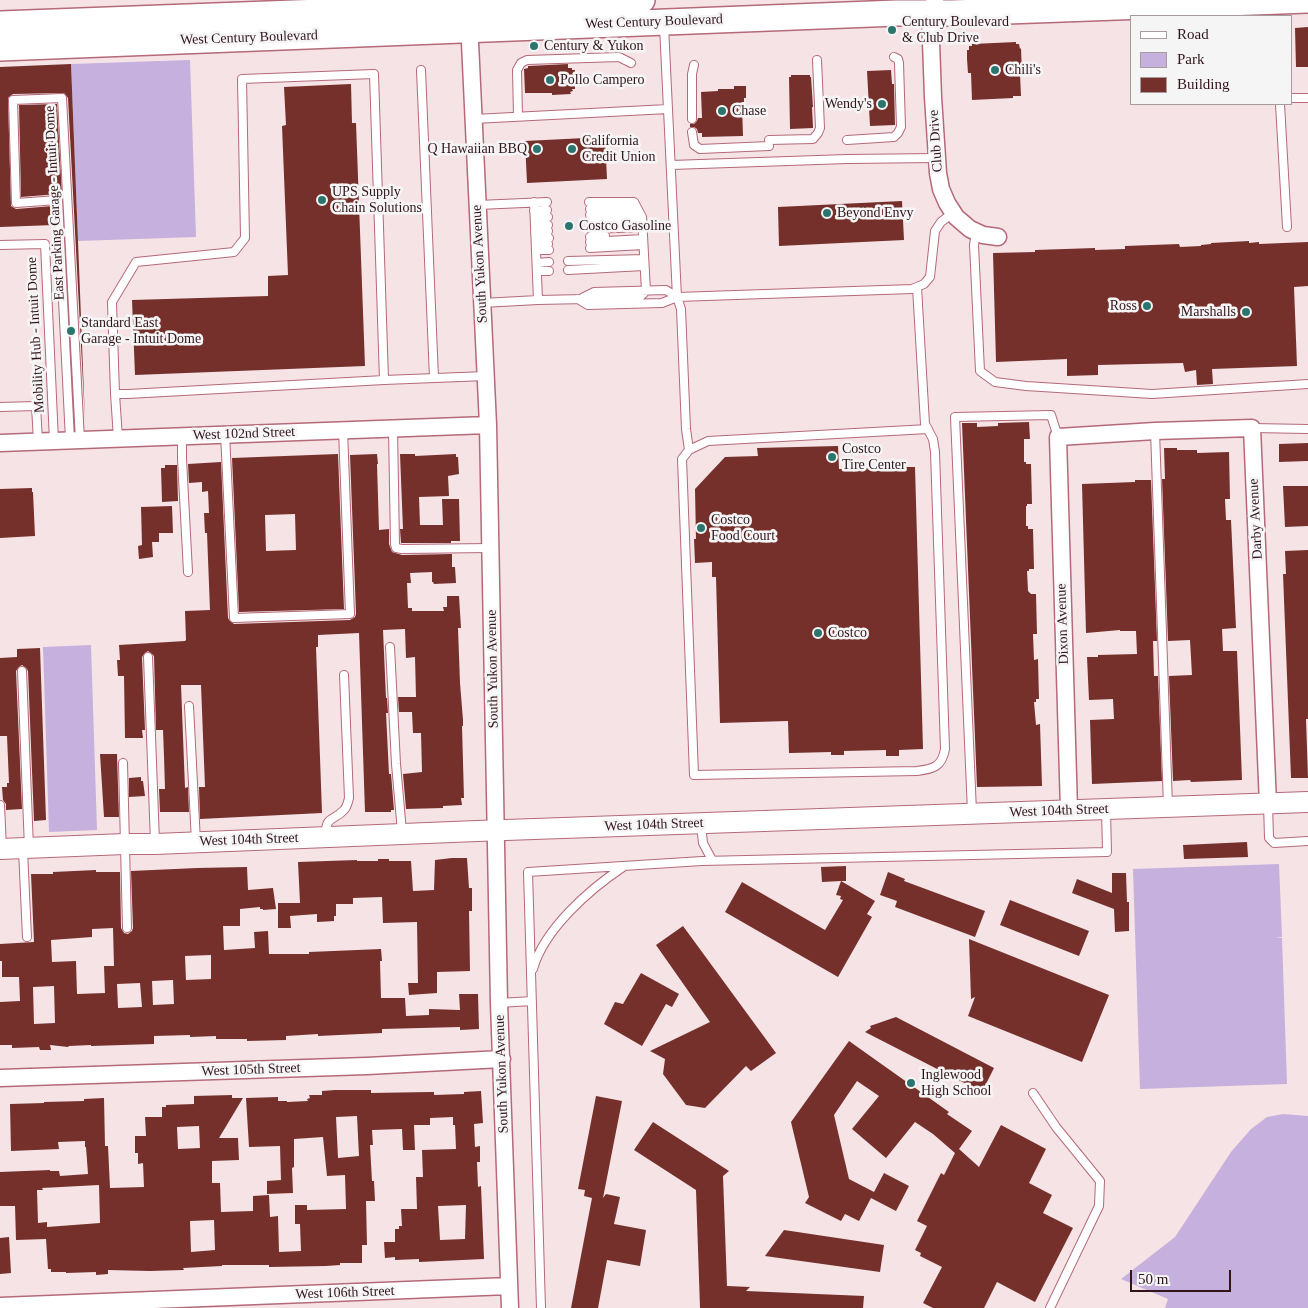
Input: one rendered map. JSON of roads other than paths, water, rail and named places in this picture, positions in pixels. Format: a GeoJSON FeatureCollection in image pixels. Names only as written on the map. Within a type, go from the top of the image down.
{"type":"FeatureCollection","features":[{"type":"Feature","properties":{"kind":"main road","name":"West Century Boulevard"},"geometry":{"type":"LineString","coordinates":[[0,24],[469,9],[642,0]]}},
{"type":"Feature","properties":{"kind":"main road","name":"West Century Boulevard"},"geometry":{"type":"LineString","coordinates":[[0,48],[469,9],[664,22],[897,13],[929,5],[1276,6],[1308,0]]}},
{"type":"Feature","properties":{"kind":"street","name":"Club Drive"},"geometry":{"type":"LineString","coordinates":[[929,5],[933,97],[938,173],[941,189],[956,217],[970,229],[983,235],[998,237]]}},
{"type":"Feature","properties":{"kind":"street","name":"South Yukon Avenue"},"geometry":{"type":"LineString","coordinates":[[469,9],[488,425],[499,1003],[510,1308]]}},
{"type":"Feature","properties":{"kind":"street","name":"West 102nd Street"},"geometry":{"type":"LineString","coordinates":[[0,443],[488,425]]}},
{"type":"Feature","properties":{"kind":"street"},"geometry":{"type":"LineString","coordinates":[[1058,437],[1252,428]]}},
{"type":"Feature","properties":{"kind":"street","name":"Darby Avenue"},"geometry":{"type":"LineString","coordinates":[[1252,428],[1268,804]]}},
{"type":"Feature","properties":{"kind":"street","name":"Dixon Avenue"},"geometry":{"type":"LineString","coordinates":[[1058,437],[1069,810]]}},
{"type":"Feature","properties":{"kind":"street","name":"West 104th Street"},"geometry":{"type":"LineString","coordinates":[[1,849],[1308,802]]}},
{"type":"Feature","properties":{"kind":"street","name":"West 105th Street"},"geometry":{"type":"LineString","coordinates":[[0,1078],[367,1066],[502,1059]]}},
{"type":"Feature","properties":{"kind":"street","name":"West 106th Street"},"geometry":{"type":"LineString","coordinates":[[0,1306],[509,1286]]}},
{"type":"Feature","properties":{"kind":"lane"},"geometry":{"type":"LineString","coordinates":[[664,22],[677,297],[681,309],[686,429],[689,450]]}},
{"type":"Feature","properties":{"kind":"lane"},"geometry":{"type":"LineString","coordinates":[[518,116],[517,70],[521,63],[527,60],[619,57],[631,63]]}},
{"type":"Feature","properties":{"kind":"lane"},"geometry":{"type":"LineString","coordinates":[[847,140],[894,137],[898,133],[901,126],[899,63],[898,59],[894,57]]}},
{"type":"Feature","properties":{"kind":"lane"},"geometry":{"type":"LineString","coordinates":[[692,132],[694,145],[700,149],[812,139],[820,128],[817,60]]}},
{"type":"Feature","properties":{"kind":"lane"},"geometry":{"type":"LineString","coordinates":[[692,119],[692,74],[694,65]]}},
{"type":"Feature","properties":{"kind":"lane"},"geometry":{"type":"LineString","coordinates":[[421,70],[434,378]]}},
{"type":"Feature","properties":{"kind":"lane"},"geometry":{"type":"LineString","coordinates":[[118,438],[112,302],[136,262],[234,252],[245,238],[242,79],[374,74],[384,380]]}},
{"type":"Feature","properties":{"kind":"lane","name":"East Parking Garage - Intuit Dome"},"geometry":{"type":"LineString","coordinates":[[62,98],[60,440],[58,200],[16,203],[13,100],[62,98]]}},
{"type":"Feature","properties":{"kind":"lane"},"geometry":{"type":"LineString","coordinates":[[1293,98],[1308,98]]}},
{"type":"Feature","properties":{"kind":"lane"},"geometry":{"type":"LineString","coordinates":[[1280,105],[1287,227]]}},
{"type":"Feature","properties":{"kind":"lane"},"geometry":{"type":"LineString","coordinates":[[474,119],[668,109]]}},
{"type":"Feature","properties":{"kind":"lane"},"geometry":{"type":"LineString","coordinates":[[671,165],[937,158]]}},
{"type":"Feature","properties":{"kind":"lane"},"geometry":{"type":"LineString","coordinates":[[478,205],[535,228],[548,227]]}},
{"type":"Feature","properties":{"kind":"lane"},"geometry":{"type":"LineString","coordinates":[[578,299],[588,306],[662,303],[677,297],[912,290],[924,284],[930,276],[935,231],[941,222],[954,212]]}},
{"type":"Feature","properties":{"kind":"lane"},"geometry":{"type":"LineString","coordinates":[[590,226],[641,227]]}},
{"type":"Feature","properties":{"kind":"lane"},"geometry":{"type":"LineString","coordinates":[[590,226],[641,227]]}},
{"type":"Feature","properties":{"kind":"lane"},"geometry":{"type":"LineString","coordinates":[[590,226],[641,227]]}},
{"type":"Feature","properties":{"kind":"lane"},"geometry":{"type":"LineString","coordinates":[[535,228],[548,227]]}},
{"type":"Feature","properties":{"kind":"lane"},"geometry":{"type":"LineString","coordinates":[[535,228],[548,227]]}},
{"type":"Feature","properties":{"kind":"lane"},"geometry":{"type":"LineString","coordinates":[[641,227],[646,291]]}},
{"type":"Feature","properties":{"kind":"lane"},"geometry":{"type":"LineString","coordinates":[[535,228],[538,300]]}},
{"type":"Feature","properties":{"kind":"lane"},"geometry":{"type":"LineString","coordinates":[[976,232],[974,245],[980,371],[995,382],[1026,386],[1152,394],[1308,384]]}},
{"type":"Feature","properties":{"kind":"lane","name":"Mobility Hub - Intuit Dome"},"geometry":{"type":"LineString","coordinates":[[0,245],[45,244],[60,440]]}},
{"type":"Feature","properties":{"kind":"lane"},"geometry":{"type":"LineString","coordinates":[[536,262],[549,262]]}},
{"type":"Feature","properties":{"kind":"lane"},"geometry":{"type":"LineString","coordinates":[[568,266],[644,263]]}},
{"type":"Feature","properties":{"kind":"lane"},"geometry":{"type":"LineString","coordinates":[[537,271],[549,271]]}},
{"type":"Feature","properties":{"kind":"lane"},"geometry":{"type":"LineString","coordinates":[[917,287],[925,424],[928,429],[933,439],[935,452],[945,750],[943,759],[932,769],[917,771],[694,775],[682,460],[689,450],[708,441],[928,429]]}},
{"type":"Feature","properties":{"kind":"lane"},"geometry":{"type":"LineString","coordinates":[[482,303],[578,299],[594,292],[666,290],[677,297]]}},
{"type":"Feature","properties":{"kind":"lane"},"geometry":{"type":"LineString","coordinates":[[115,394],[486,376]]}},
{"type":"Feature","properties":{"kind":"lane","name":"Mobility Hub - Intuit Dome"},"geometry":{"type":"LineString","coordinates":[[0,407],[36,406],[60,440]]}},
{"type":"Feature","properties":{"kind":"lane"},"geometry":{"type":"LineString","coordinates":[[973,814],[955,417],[1051,415],[1058,437]]}},
{"type":"Feature","properties":{"kind":"lane"},"geometry":{"type":"LineString","coordinates":[[1252,428],[1308,429]]}},
{"type":"Feature","properties":{"kind":"lane"},"geometry":{"type":"LineString","coordinates":[[393,429],[396,548],[491,548]]}},
{"type":"Feature","properties":{"kind":"lane"},"geometry":{"type":"LineString","coordinates":[[225,434],[234,618],[302,616],[350,614],[342,430]]}},
{"type":"Feature","properties":{"kind":"lane"},"geometry":{"type":"LineString","coordinates":[[1155,431],[1168,807]]}},
{"type":"Feature","properties":{"kind":"lane"},"geometry":{"type":"LineString","coordinates":[[182,436],[188,572]]}},
{"type":"Feature","properties":{"kind":"lane"},"geometry":{"type":"LineString","coordinates":[[390,647],[396,764],[402,834]]}},
{"type":"Feature","properties":{"kind":"lane"},"geometry":{"type":"LineString","coordinates":[[148,657],[155,844]]}},
{"type":"Feature","properties":{"kind":"lane"},"geometry":{"type":"LineString","coordinates":[[22,671],[27,938]]}},
{"type":"Feature","properties":{"kind":"lane"},"geometry":{"type":"LineString","coordinates":[[326,837],[326,827],[329,821],[346,809],[349,798],[344,675]]}},
{"type":"Feature","properties":{"kind":"lane"},"geometry":{"type":"LineString","coordinates":[[189,706],[196,842]]}},
{"type":"Feature","properties":{"kind":"lane"},"geometry":{"type":"LineString","coordinates":[[122,763],[127,928]]}},
{"type":"Feature","properties":{"kind":"lane"},"geometry":{"type":"LineString","coordinates":[[1268,804],[1269,838],[1274,843],[1308,841]]}},
{"type":"Feature","properties":{"kind":"lane"},"geometry":{"type":"LineString","coordinates":[[0,805],[1,849]]}},
{"type":"Feature","properties":{"kind":"lane"},"geometry":{"type":"LineString","coordinates":[[541,1308],[528,872],[712,860],[1107,852],[1106,809]]}},
{"type":"Feature","properties":{"kind":"lane"},"geometry":{"type":"LineString","coordinates":[[700,824],[703,843],[712,860]]}},
{"type":"Feature","properties":{"kind":"lane"},"geometry":{"type":"LineString","coordinates":[[531,976],[541,950],[558,926],[593,889],[624,866]]}},
{"type":"Feature","properties":{"kind":"lane"},"geometry":{"type":"LineString","coordinates":[[499,1003],[532,1001]]}},
{"type":"Feature","properties":{"kind":"lane"},"geometry":{"type":"LineString","coordinates":[[1033,1093],[1056,1128],[1100,1181],[1099,1206],[1050,1308]]}},
{"type":"Feature","properties":{"kind":"place","name":"Century Boulevard & Club Drive"},"geometry":{"type":"Point","coordinates":[892,30]}},
{"type":"Feature","properties":{"kind":"place","name":"Century & Yukon"},"geometry":{"type":"Point","coordinates":[534,46]}},
{"type":"Feature","properties":{"kind":"place","name":"Chili's"},"geometry":{"type":"Point","coordinates":[995,70]}},
{"type":"Feature","properties":{"kind":"place","name":"Pollo Campero"},"geometry":{"type":"Point","coordinates":[550,80]}},
{"type":"Feature","properties":{"kind":"place","name":"Wendy's"},"geometry":{"type":"Point","coordinates":[882,104]}},
{"type":"Feature","properties":{"kind":"place","name":"Chase"},"geometry":{"type":"Point","coordinates":[722,111]}},
{"type":"Feature","properties":{"kind":"place","name":"Q Hawaiian BBQ"},"geometry":{"type":"Point","coordinates":[537,149]}},
{"type":"Feature","properties":{"kind":"place","name":"California Credit Union"},"geometry":{"type":"Point","coordinates":[572,149]}},
{"type":"Feature","properties":{"kind":"place","name":"UPS Supply Chain Solutions"},"geometry":{"type":"Point","coordinates":[322,200]}},
{"type":"Feature","properties":{"kind":"place","name":"Beyond Envy"},"geometry":{"type":"Point","coordinates":[827,213]}},
{"type":"Feature","properties":{"kind":"place","name":"Costco Gasoline"},"geometry":{"type":"Point","coordinates":[569,226]}},
{"type":"Feature","properties":{"kind":"place","name":"Ross"},"geometry":{"type":"Point","coordinates":[1147,306]}},
{"type":"Feature","properties":{"kind":"place","name":"Marshalls"},"geometry":{"type":"Point","coordinates":[1246,312]}},
{"type":"Feature","properties":{"kind":"place","name":"Standard East Garage - Intuit Dome"},"geometry":{"type":"Point","coordinates":[71,331]}},
{"type":"Feature","properties":{"kind":"place","name":"Costco Tire Center"},"geometry":{"type":"Point","coordinates":[832,457]}},
{"type":"Feature","properties":{"kind":"place","name":"Costco Food Court"},"geometry":{"type":"Point","coordinates":[701,528]}},
{"type":"Feature","properties":{"kind":"place","name":"Costco"},"geometry":{"type":"Point","coordinates":[818,633]}},
{"type":"Feature","properties":{"kind":"place","name":"Inglewood High School"},"geometry":{"type":"Point","coordinates":[911,1083]}}]}
